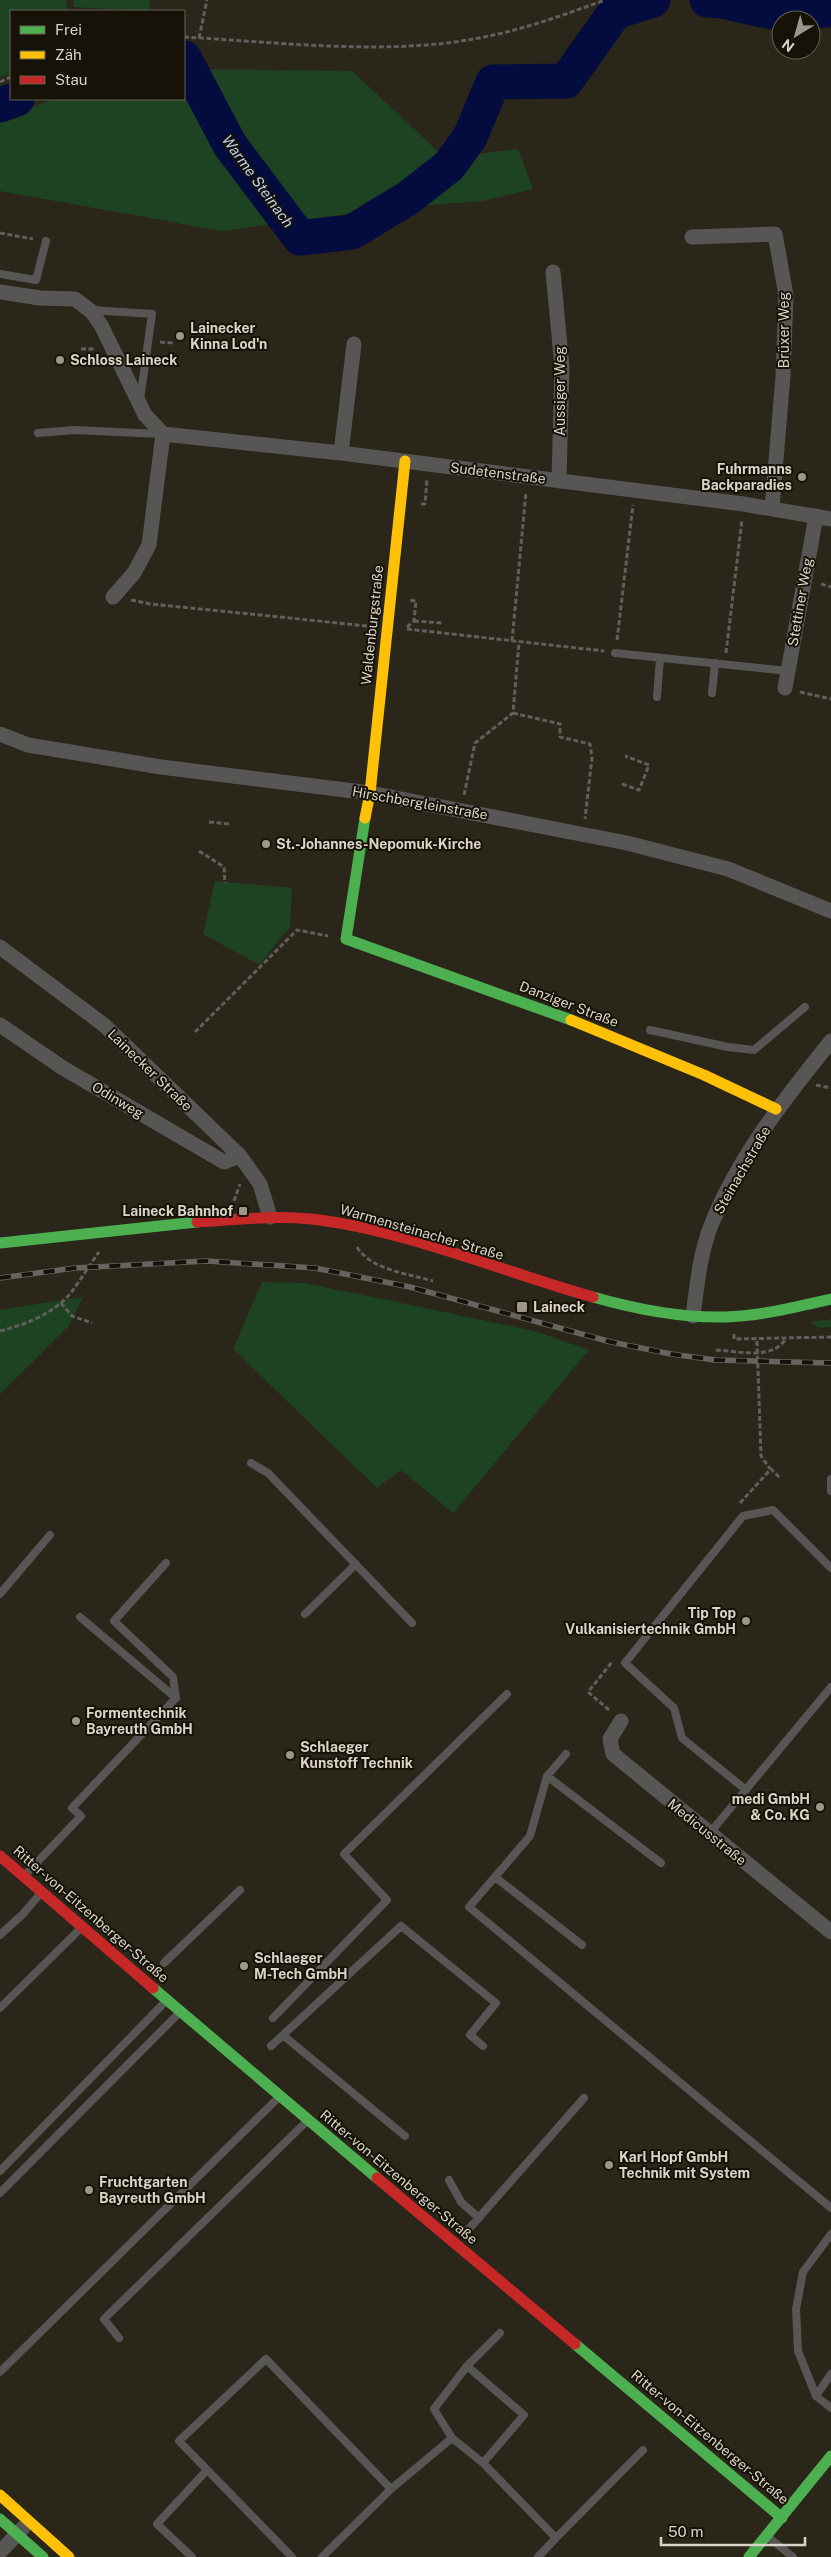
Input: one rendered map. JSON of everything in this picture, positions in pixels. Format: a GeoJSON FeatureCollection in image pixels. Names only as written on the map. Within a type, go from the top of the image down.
{"type":"FeatureCollection","features":[{"type":"Feature","properties":{"kind":"street","name":"Brüxer Weg"},"geometry":{"type":"LineString","coordinates":[[692,237],[775,234],[786,295],[783,376],[772,508]]}},
{"type":"Feature","properties":{"kind":"street","name":"Aussiger Weg"},"geometry":{"type":"LineString","coordinates":[[553,272],[562,366],[559,481]]}},
{"type":"Feature","properties":{"kind":"street"},"geometry":{"type":"LineString","coordinates":[[0,292],[40,298],[75,299],[88,310],[101,325],[139,404],[152,425],[163,434],[149,545],[134,573],[113,597]]}},
{"type":"Feature","properties":{"kind":"street"},"geometry":{"type":"LineString","coordinates":[[341,453],[354,344]]}},
{"type":"Feature","properties":{"kind":"street","name":"Sudetenstraße"},"geometry":{"type":"LineString","coordinates":[[163,434],[405,461],[743,504],[824,518]]}},
{"type":"Feature","properties":{"kind":"street","name":"Waldenburgstraße"},"geometry":{"type":"LineString","coordinates":[[346,939],[363,826],[370,793],[405,461]]}},
{"type":"Feature","properties":{"kind":"street","name":"Stettiner Weg"},"geometry":{"type":"LineString","coordinates":[[785,688],[824,518]]}},
{"type":"Feature","properties":{"kind":"street","name":"Hirschbergleinstraße"},"geometry":{"type":"LineString","coordinates":[[0,734],[28,745],[161,767],[370,793],[627,843],[728,869],[831,911]]}},
{"type":"Feature","properties":{"kind":"street","name":"Danziger Straße"},"geometry":{"type":"LineString","coordinates":[[346,939],[445,972],[591,1028],[735,1087],[776,1110]]}},
{"type":"Feature","properties":{"kind":"street","name":"Lainecker Straße"},"geometry":{"type":"LineString","coordinates":[[0,947],[104,1025],[244,1162],[260,1184],[270,1217]]}},
{"type":"Feature","properties":{"kind":"street","name":"Odinweg"},"geometry":{"type":"LineString","coordinates":[[0,1025],[63,1068],[224,1162],[244,1162]]}},
{"type":"Feature","properties":{"kind":"street","name":"Steinachstraße"},"geometry":{"type":"LineString","coordinates":[[693,1316],[699,1269],[711,1224],[725,1194],[776,1110],[831,1041]]}},
{"type":"Feature","properties":{"kind":"street","name":"Warmensteinacher Straße"},"geometry":{"type":"LineString","coordinates":[[0,1243],[111,1229],[270,1217],[307,1218],[372,1232],[579,1293],[635,1306],[693,1316],[740,1317],[831,1299]]}},
{"type":"Feature","properties":{"kind":"street","name":"Medicusstraße"},"geometry":{"type":"LineString","coordinates":[[621,1721],[610,1739],[613,1754],[831,1932]]}},
{"type":"Feature","properties":{"kind":"street","name":"Ritter-von-Eitzenberger-Straße"},"geometry":{"type":"LineString","coordinates":[[0,1856],[280,2097],[782,2518]]}},
{"type":"Feature","properties":{"kind":"street"},"geometry":{"type":"LineString","coordinates":[[749,2557],[831,2456]]}},
{"type":"Feature","properties":{"kind":"street"},"geometry":{"type":"LineString","coordinates":[[0,2495],[69,2557]]}},
{"type":"Feature","properties":{"kind":"street"},"geometry":{"type":"LineString","coordinates":[[0,2519],[43,2557]]}},
{"type":"Feature","properties":{"kind":"street"},"geometry":{"type":"LineString","coordinates":[[0,2552],[30,2521]]}},
{"type":"Feature","properties":{"kind":"lane"},"geometry":{"type":"LineString","coordinates":[[0,274],[36,280],[46,241]]}},
{"type":"Feature","properties":{"kind":"lane"},"geometry":{"type":"LineString","coordinates":[[88,310],[152,314],[139,404]]}},
{"type":"Feature","properties":{"kind":"lane"},"geometry":{"type":"LineString","coordinates":[[38,433],[74,430],[163,434]]}},
{"type":"Feature","properties":{"kind":"lane"},"geometry":{"type":"LineString","coordinates":[[616,653],[788,671]]}},
{"type":"Feature","properties":{"kind":"lane"},"geometry":{"type":"LineString","coordinates":[[657,696],[660,658]]}},
{"type":"Feature","properties":{"kind":"lane"},"geometry":{"type":"LineString","coordinates":[[712,693],[715,663]]}},
{"type":"Feature","properties":{"kind":"lane"},"geometry":{"type":"LineString","coordinates":[[650,1030],[728,1047],[754,1050],[805,1007]]}},
{"type":"Feature","properties":{"kind":"lane"},"geometry":{"type":"LineString","coordinates":[[251,1463],[268,1473],[412,1623]]}},
{"type":"Feature","properties":{"kind":"lane"},"geometry":{"type":"LineString","coordinates":[[831,1479],[831,1491]]}},
{"type":"Feature","properties":{"kind":"lane"},"geometry":{"type":"LineString","coordinates":[[746,1790],[682,1738],[674,1708],[625,1663],[743,1516],[773,1510],[831,1568]]}},
{"type":"Feature","properties":{"kind":"lane"},"geometry":{"type":"LineString","coordinates":[[0,1594],[50,1535]]}},
{"type":"Feature","properties":{"kind":"lane"},"geometry":{"type":"LineString","coordinates":[[166,1563],[114,1621],[173,1677],[176,1698]]}},
{"type":"Feature","properties":{"kind":"lane"},"geometry":{"type":"LineString","coordinates":[[305,1614],[356,1564]]}},
{"type":"Feature","properties":{"kind":"lane"},"geometry":{"type":"LineString","coordinates":[[80,1617],[176,1698]]}},
{"type":"Feature","properties":{"kind":"lane"},"geometry":{"type":"LineString","coordinates":[[709,1834],[831,1687]]}},
{"type":"Feature","properties":{"kind":"lane"},"geometry":{"type":"LineString","coordinates":[[272,2018],[387,1900],[344,1854],[507,1694]]}},
{"type":"Feature","properties":{"kind":"lane"},"geometry":{"type":"LineString","coordinates":[[24,1876],[81,1816],[72,1808],[176,1698]]}},
{"type":"Feature","properties":{"kind":"lane"},"geometry":{"type":"LineString","coordinates":[[566,1754],[547,1776],[530,1836],[469,1907],[831,2208]]}},
{"type":"Feature","properties":{"kind":"lane"},"geometry":{"type":"LineString","coordinates":[[547,1776],[661,1863]]}},
{"type":"Feature","properties":{"kind":"lane"},"geometry":{"type":"LineString","coordinates":[[495,1877],[582,1945]]}},
{"type":"Feature","properties":{"kind":"lane"},"geometry":{"type":"LineString","coordinates":[[164,1962],[240,1890]]}},
{"type":"Feature","properties":{"kind":"lane"},"geometry":{"type":"LineString","coordinates":[[0,1935],[23,1914],[42,1892]]}},
{"type":"Feature","properties":{"kind":"lane"},"geometry":{"type":"LineString","coordinates":[[0,2008],[82,1926]]}},
{"type":"Feature","properties":{"kind":"lane"},"geometry":{"type":"LineString","coordinates":[[271,2046],[401,1926],[496,2003],[470,2035],[483,2046]]}},
{"type":"Feature","properties":{"kind":"lane"},"geometry":{"type":"LineString","coordinates":[[0,2171],[168,2000]]}},
{"type":"Feature","properties":{"kind":"lane"},"geometry":{"type":"LineString","coordinates":[[0,2193],[182,2011]]}},
{"type":"Feature","properties":{"kind":"lane"},"geometry":{"type":"LineString","coordinates":[[284,2036],[405,2136]]}},
{"type":"Feature","properties":{"kind":"lane"},"geometry":{"type":"LineString","coordinates":[[0,2372],[280,2097]]}},
{"type":"Feature","properties":{"kind":"lane"},"geometry":{"type":"LineString","coordinates":[[468,2230],[584,2098]]}},
{"type":"Feature","properties":{"kind":"lane"},"geometry":{"type":"LineString","coordinates":[[119,2338],[104,2319],[308,2120]]}},
{"type":"Feature","properties":{"kind":"lane"},"geometry":{"type":"LineString","coordinates":[[449,2180],[462,2202],[479,2218]]}},
{"type":"Feature","properties":{"kind":"lane"},"geometry":{"type":"LineString","coordinates":[[831,2234],[803,2272],[796,2309],[798,2351],[816,2396],[831,2408]]}},
{"type":"Feature","properties":{"kind":"lane"},"geometry":{"type":"LineString","coordinates":[[500,2333],[467,2366],[434,2409],[452,2438],[483,2464],[556,2538]]}},
{"type":"Feature","properties":{"kind":"lane"},"geometry":{"type":"LineString","coordinates":[[292,2557],[179,2441],[266,2359],[391,2489]]}},
{"type":"Feature","properties":{"kind":"lane"},"geometry":{"type":"LineString","coordinates":[[467,2366],[524,2416],[483,2464]]}},
{"type":"Feature","properties":{"kind":"lane"},"geometry":{"type":"LineString","coordinates":[[816,2396],[831,2374]]}},
{"type":"Feature","properties":{"kind":"lane"},"geometry":{"type":"LineString","coordinates":[[322,2557],[391,2489],[452,2438]]}},
{"type":"Feature","properties":{"kind":"lane"},"geometry":{"type":"LineString","coordinates":[[538,2557],[644,2450]]}},
{"type":"Feature","properties":{"kind":"lane"},"geometry":{"type":"LineString","coordinates":[[192,2557],[157,2524],[207,2470]]}},
{"type":"Feature","properties":{"kind":"lane"},"geometry":{"type":"LineString","coordinates":[[767,2536],[793,2557]]}},
{"type":"Feature","properties":{"kind":"path"},"geometry":{"type":"LineString","coordinates":[[199,38],[207,0]]}},
{"type":"Feature","properties":{"kind":"path"},"geometry":{"type":"LineString","coordinates":[[185,37],[337,46],[416,45],[478,38],[542,22],[605,0]]}},
{"type":"Feature","properties":{"kind":"path"},"geometry":{"type":"LineString","coordinates":[[0,234],[46,241]]}},
{"type":"Feature","properties":{"kind":"path"},"geometry":{"type":"LineString","coordinates":[[512,641],[528,477]]}},
{"type":"Feature","properties":{"kind":"path"},"geometry":{"type":"LineString","coordinates":[[113,597],[150,604],[386,627],[616,653],[635,491]]}},
{"type":"Feature","properties":{"kind":"path"},"geometry":{"type":"LineString","coordinates":[[725,664],[743,504]]}},
{"type":"Feature","properties":{"kind":"path"},"geometry":{"type":"LineString","coordinates":[[414,621],[443,623]]}},
{"type":"Feature","properties":{"kind":"path"},"geometry":{"type":"LineString","coordinates":[[461,810],[475,743],[513,713],[519,642]]}},
{"type":"Feature","properties":{"kind":"path"},"geometry":{"type":"LineString","coordinates":[[785,688],[831,699]]}},
{"type":"Feature","properties":{"kind":"path"},"geometry":{"type":"LineString","coordinates":[[513,713],[560,724],[560,737],[590,744],[592,758],[583,834]]}},
{"type":"Feature","properties":{"kind":"path"},"geometry":{"type":"LineString","coordinates":[[622,784],[639,790],[649,765],[624,756]]}},
{"type":"Feature","properties":{"kind":"path"},"geometry":{"type":"LineString","coordinates":[[209,822],[229,824]]}},
{"type":"Feature","properties":{"kind":"path"},"geometry":{"type":"LineString","coordinates":[[199,851],[224,867],[225,883]]}},
{"type":"Feature","properties":{"kind":"path"},"geometry":{"type":"LineString","coordinates":[[195,1032],[297,930],[346,939]]}},
{"type":"Feature","properties":{"kind":"path"},"geometry":{"type":"LineString","coordinates":[[233,1220],[234,1197],[244,1162]]}},
{"type":"Feature","properties":{"kind":"path"},"geometry":{"type":"LineString","coordinates":[[0,1331],[26,1324],[61,1303],[73,1290],[111,1229]]}},
{"type":"Feature","properties":{"kind":"path"},"geometry":{"type":"LineString","coordinates":[[356,1247],[361,1254],[378,1264],[433,1281]]}},
{"type":"Feature","properties":{"kind":"path"},"geometry":{"type":"LineString","coordinates":[[61,1303],[72,1316],[92,1323]]}},
{"type":"Feature","properties":{"kind":"path"},"geometry":{"type":"LineString","coordinates":[[734,1339],[757,1341],[831,1337]]}},
{"type":"Feature","properties":{"kind":"path"},"geometry":{"type":"LineString","coordinates":[[716,1350],[758,1352],[774,1350],[781,1346],[785,1340]]}},
{"type":"Feature","properties":{"kind":"path"},"geometry":{"type":"LineString","coordinates":[[757,1341],[761,1456],[770,1470]]}},
{"type":"Feature","properties":{"kind":"green space"},"geometry":{"type":"Polygon","coordinates":[[[0,0],[66,0],[68,10],[10,10],[10,74],[0,77],[0,0]]]}},
{"type":"Feature","properties":{"kind":"green space"},"geometry":{"type":"Polygon","coordinates":[[[74,0],[150,0],[149,10],[74,7],[74,0]]]}},
{"type":"Feature","properties":{"kind":"green space"},"geometry":{"type":"Polygon","coordinates":[[[185,69],[352,71],[445,158],[518,149],[533,189],[483,201],[390,208],[222,231],[0,191],[0,119],[52,100],[185,100],[185,69]]]}},
{"type":"Feature","properties":{"kind":"green space"},"geometry":{"type":"Polygon","coordinates":[[[215,881],[292,888],[290,927],[259,965],[203,934],[215,881]]]}},
{"type":"Feature","properties":{"kind":"green space"},"geometry":{"type":"Polygon","coordinates":[[[262,1282],[304,1283],[397,1302],[538,1332],[589,1350],[453,1513],[401,1470],[377,1488],[233,1349],[262,1282]]]}},
{"type":"Feature","properties":{"kind":"green space"},"geometry":{"type":"Polygon","coordinates":[[[83,1297],[68,1327],[0,1394],[0,1310],[83,1297]]]}},
{"type":"Feature","properties":{"kind":"green space"},"geometry":{"type":"Polygon","coordinates":[[[831,1319],[831,1327],[818,1328],[811,1322],[831,1319]]]}},
{"type":"Feature","properties":{"kind":"shaded area"},"geometry":{"type":"Polygon","coordinates":[[[831,3],[831,17],[821,16],[821,10],[799,10],[831,3]]]}},
{"type":"Feature","properties":{"kind":"waterway","name":"Warme Steinach"},"geometry":{"type":"LineString","coordinates":[[185,60],[230,145],[300,238],[352,232],[408,198],[449,166],[470,137],[493,82],[566,81],[615,12],[653,0]]}},
{"type":"Feature","properties":{"kind":"waterway","name":"Warme Steinach"},"geometry":{"type":"LineString","coordinates":[[707,0],[721,1],[772,12],[831,10]]}},
{"type":"Feature","properties":{"kind":"waterway","name":"Warme Steinach"},"geometry":{"type":"LineString","coordinates":[[0,105],[14,100]]}},
{"type":"Feature","properties":{"kind":"railway"},"geometry":{"type":"LineString","coordinates":[[0,1278],[75,1268],[207,1261],[315,1268],[410,1287],[611,1342],[671,1354],[715,1360],[831,1363]]}},
{"type":"Feature","properties":{"kind":"traffic: fast"},"geometry":{"type":"LineString","coordinates":[[365,818],[346,939],[571,1020]]}},
{"type":"Feature","properties":{"kind":"traffic: fast"},"geometry":{"type":"LineString","coordinates":[[0,1243],[197,1222]]}},
{"type":"Feature","properties":{"kind":"traffic: fast"},"geometry":{"type":"LineString","coordinates":[[593,1297],[659,1312],[709,1317],[765,1313],[831,1299]]}},
{"type":"Feature","properties":{"kind":"traffic: fast"},"geometry":{"type":"LineString","coordinates":[[153,1988],[377,2178]]}},
{"type":"Feature","properties":{"kind":"traffic: fast"},"geometry":{"type":"LineString","coordinates":[[575,2344],[782,2518]]}},
{"type":"Feature","properties":{"kind":"traffic: fast"},"geometry":{"type":"LineString","coordinates":[[749,2557],[831,2456]]}},
{"type":"Feature","properties":{"kind":"traffic: fast"},"geometry":{"type":"LineString","coordinates":[[0,2519],[43,2557]]}},
{"type":"Feature","properties":{"kind":"traffic: slow"},"geometry":{"type":"LineString","coordinates":[[365,818],[370,793],[405,461]]}},
{"type":"Feature","properties":{"kind":"traffic: slow"},"geometry":{"type":"LineString","coordinates":[[571,1020],[704,1075],[776,1109]]}},
{"type":"Feature","properties":{"kind":"traffic: slow"},"geometry":{"type":"LineString","coordinates":[[0,2495],[69,2557]]}},
{"type":"Feature","properties":{"kind":"traffic: jam"},"geometry":{"type":"LineString","coordinates":[[197,1222],[282,1218],[311,1219],[346,1224],[417,1241],[593,1297]]}},
{"type":"Feature","properties":{"kind":"traffic: jam"},"geometry":{"type":"LineString","coordinates":[[0,1856],[153,1988]]}},
{"type":"Feature","properties":{"kind":"traffic: jam"},"geometry":{"type":"LineString","coordinates":[[377,2178],[575,2344]]}},
{"type":"Feature","properties":{"kind":"place","name":"Lainecker Kinna Lod'n"},"geometry":{"type":"Point","coordinates":[180,336]}},
{"type":"Feature","properties":{"kind":"place","name":"Schloss Laineck"},"geometry":{"type":"Point","coordinates":[60,360]}},
{"type":"Feature","properties":{"kind":"place","name":"Fuhrmanns Backparadies"},"geometry":{"type":"Point","coordinates":[802,477]}},
{"type":"Feature","properties":{"kind":"place","name":"St.-Johannes-Nepomuk-Kirche"},"geometry":{"type":"Point","coordinates":[266,844]}},
{"type":"Feature","properties":{"kind":"place","name":"Laineck Bahnhof"},"geometry":{"type":"Point","coordinates":[243,1211]}},
{"type":"Feature","properties":{"kind":"place","name":"Laineck"},"geometry":{"type":"Point","coordinates":[522,1307]}},
{"type":"Feature","properties":{"kind":"place","name":"Tip Top Vulkanisiertechnik GmbH"},"geometry":{"type":"Point","coordinates":[746,1621]}},
{"type":"Feature","properties":{"kind":"place","name":"Formentechnik Bayreuth GmbH"},"geometry":{"type":"Point","coordinates":[76,1721]}},
{"type":"Feature","properties":{"kind":"place","name":"Schlaeger Kunstoff Technik"},"geometry":{"type":"Point","coordinates":[290,1755]}},
{"type":"Feature","properties":{"kind":"place","name":"medi GmbH & Co. KG"},"geometry":{"type":"Point","coordinates":[820,1807]}},
{"type":"Feature","properties":{"kind":"place","name":"Schlaeger M-Tech GmbH"},"geometry":{"type":"Point","coordinates":[244,1966]}},
{"type":"Feature","properties":{"kind":"place","name":"Karl Hopf GmbH Technik mit System"},"geometry":{"type":"Point","coordinates":[609,2165]}},
{"type":"Feature","properties":{"kind":"place","name":"Fruchtgarten Bayreuth GmbH"},"geometry":{"type":"Point","coordinates":[89,2190]}}]}
